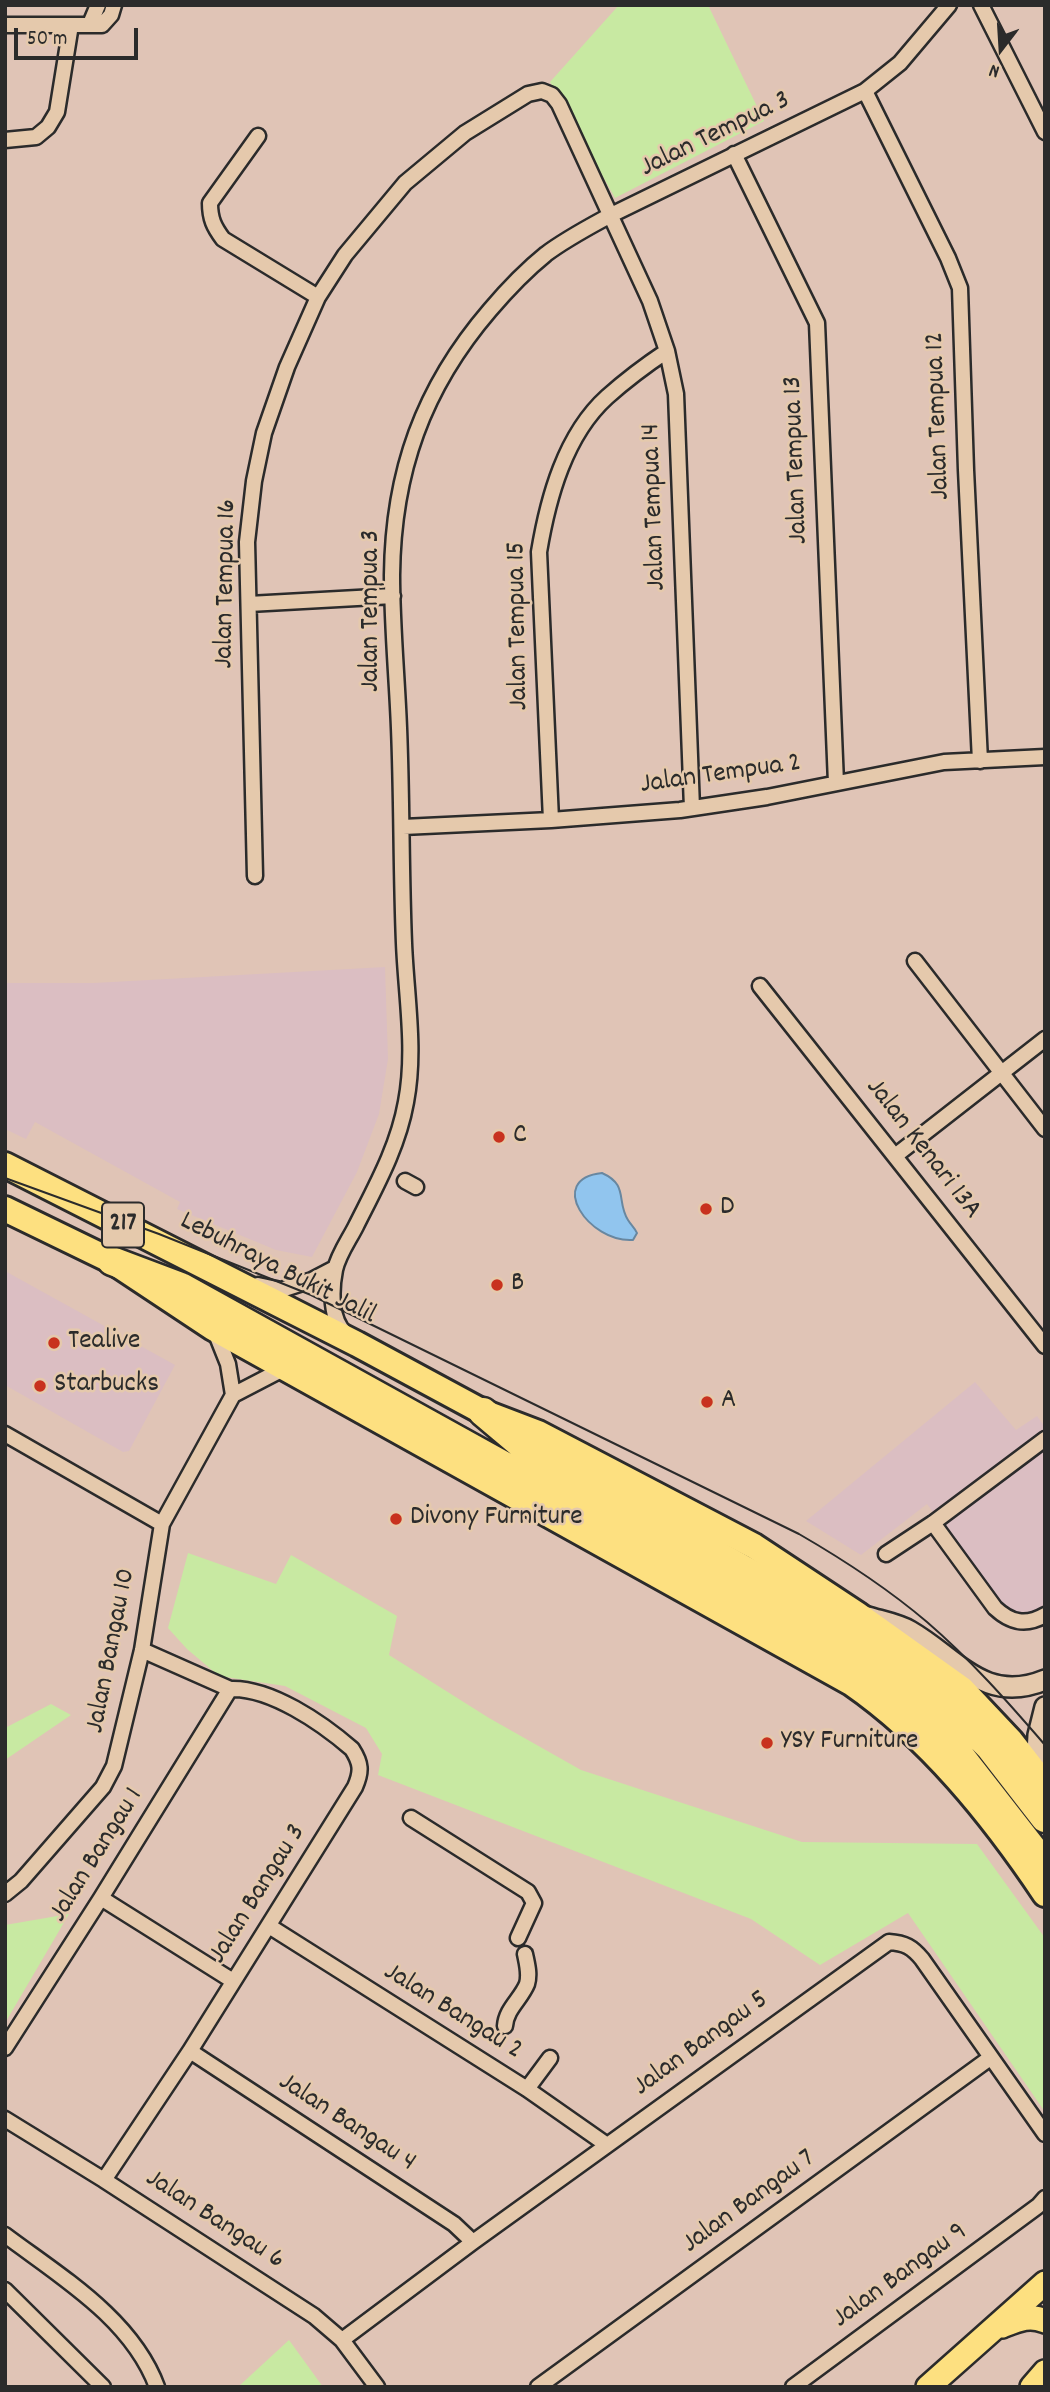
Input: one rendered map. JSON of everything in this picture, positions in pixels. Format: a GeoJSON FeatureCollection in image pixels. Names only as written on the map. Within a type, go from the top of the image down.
{"type":"FeatureCollection","features":[{"type":"Feature","properties":{"kind":"highway","name":"Lebuhraya Bukit Jalil"},"geometry":{"type":"LineString","coordinates":[[5,1165],[357,1344],[483,1412],[538,1433],[754,1546],[857,1614],[962,1689],[1011,1741],[1041,1779]]}},
{"type":"Feature","properties":{"kind":"highway","name":"217"},"geometry":{"type":"LineString","coordinates":[[5,1209],[112,1261]]}},
{"type":"Feature","properties":{"kind":"highway"},"geometry":{"type":"LineString","coordinates":[[112,1261],[213,1328],[851,1683],[870,1696],[941,1760],[1021,1859],[1045,1894]]}},
{"type":"Feature","properties":{"kind":"highway"},"geometry":{"type":"LineString","coordinates":[[112,1261],[180,1287],[829,1646],[912,1705],[950,1743],[1045,1865]]}},
{"type":"Feature","properties":{"kind":"highway"},"geometry":{"type":"LineString","coordinates":[[483,1412],[527,1449],[837,1622],[920,1676],[990,1747],[1045,1818]]}},
{"type":"Feature","properties":{"kind":"main road"},"geometry":{"type":"LineString","coordinates":[[928,2387],[1045,2283]]}},
{"type":"Feature","properties":{"kind":"main road"},"geometry":{"type":"LineString","coordinates":[[992,2330],[1023,2318],[1037,2317],[1045,2321]]}},
{"type":"Feature","properties":{"kind":"main road"},"geometry":{"type":"LineString","coordinates":[[1032,2387],[1045,2372]]}},
{"type":"Feature","properties":{"kind":"street"},"geometry":{"type":"LineString","coordinates":[[90,24],[99,5]]}},
{"type":"Feature","properties":{"kind":"street"},"geometry":{"type":"LineString","coordinates":[[5,25],[102,25],[111,15],[114,5]]}},
{"type":"Feature","properties":{"kind":"street","name":"Jalan Tempua 3"},"geometry":{"type":"LineString","coordinates":[[357,1344],[338,1327],[332,1299],[335,1268],[393,1150],[407,1101],[411,1068],[392,573],[403,478],[416,431],[452,358],[517,279],[573,236],[609,216],[864,91],[900,62],[948,5]]}},
{"type":"Feature","properties":{"kind":"street"},"geometry":{"type":"LineString","coordinates":[[981,5],[1043,125]]}},
{"type":"Feature","properties":{"kind":"street"},"geometry":{"type":"LineString","coordinates":[[5,140],[36,137],[48,127],[57,113],[71,25]]}},
{"type":"Feature","properties":{"kind":"street","name":"Jalan Tempua 16"},"geometry":{"type":"LineString","coordinates":[[256,876],[247,542],[254,481],[264,433],[287,367],[317,296],[360,236],[405,183],[465,133],[528,94],[542,91],[552,94],[559,104],[609,216]]}},
{"type":"Feature","properties":{"kind":"street","name":"Jalan Tempua 12"},"geometry":{"type":"LineString","coordinates":[[864,91],[948,258],[960,288],[980,761]]}},
{"type":"Feature","properties":{"kind":"street"},"geometry":{"type":"LineString","coordinates":[[258,136],[210,203],[213,226],[223,239],[317,296]]}},
{"type":"Feature","properties":{"kind":"street","name":"Jalan Tempua 13"},"geometry":{"type":"LineString","coordinates":[[734,154],[817,323],[835,783]]}},
{"type":"Feature","properties":{"kind":"street","name":"Jalan Tempua 14"},"geometry":{"type":"LineString","coordinates":[[609,216],[650,301],[667,351],[676,394],[692,808]]}},
{"type":"Feature","properties":{"kind":"street","name":"Jalan Tempua 15"},"geometry":{"type":"LineString","coordinates":[[551,820],[538,552],[545,514],[563,464],[579,432],[605,399],[667,351]]}},
{"type":"Feature","properties":{"kind":"street"},"geometry":{"type":"LineString","coordinates":[[249,604],[393,596]]}},
{"type":"Feature","properties":{"kind":"street","name":"Jalan Tempua 2"},"geometry":{"type":"LineString","coordinates":[[403,827],[551,820],[692,808],[767,797],[944,762],[1045,757]]}},
{"type":"Feature","properties":{"kind":"street"},"geometry":{"type":"LineString","coordinates":[[915,961],[1045,1129]]}},
{"type":"Feature","properties":{"kind":"street","name":"Jalan Kenari 13A"},"geometry":{"type":"LineString","coordinates":[[760,986],[1045,1346]]}},
{"type":"Feature","properties":{"kind":"street"},"geometry":{"type":"LineString","coordinates":[[895,1156],[1045,1039]]}},
{"type":"Feature","properties":{"kind":"street"},"geometry":{"type":"LineString","coordinates":[[209,1268],[249,1283],[281,1290],[312,1280],[335,1268]]}},
{"type":"Feature","properties":{"kind":"street"},"geometry":{"type":"LineString","coordinates":[[213,1328],[228,1363],[233,1395],[285,1368]]}},
{"type":"Feature","properties":{"kind":"street","name":"Jalan Bangau 10"},"geometry":{"type":"LineString","coordinates":[[5,1894],[21,1881],[103,1787],[114,1766],[142,1650],[162,1524],[233,1395]]}},
{"type":"Feature","properties":{"kind":"street"},"geometry":{"type":"LineString","coordinates":[[5,1434],[162,1524]]}},
{"type":"Feature","properties":{"kind":"street"},"geometry":{"type":"LineString","coordinates":[[886,1554],[933,1523],[1045,1439]]}},
{"type":"Feature","properties":{"kind":"street"},"geometry":{"type":"LineString","coordinates":[[933,1523],[995,1608],[1006,1618],[1031,1623],[1045,1615]]}},
{"type":"Feature","properties":{"kind":"street"},"geometry":{"type":"LineString","coordinates":[[857,1614],[907,1629],[990,1686],[1013,1689],[1045,1680]]}},
{"type":"Feature","properties":{"kind":"street"},"geometry":{"type":"LineString","coordinates":[[142,1650],[230,1689]]}},
{"type":"Feature","properties":{"kind":"street","name":"Jalan Bangau 3"},"geometry":{"type":"LineString","coordinates":[[104,2180],[269,1926],[355,1787],[360,1774],[360,1760],[340,1739],[273,1696],[245,1688],[230,1689]]}},
{"type":"Feature","properties":{"kind":"street","name":"Jalan Bangau 1"},"geometry":{"type":"LineString","coordinates":[[5,2048],[230,1689]]}},
{"type":"Feature","properties":{"kind":"street"},"geometry":{"type":"LineString","coordinates":[[1041,1779],[1038,1735],[1045,1707]]}},
{"type":"Feature","properties":{"kind":"street"},"geometry":{"type":"LineString","coordinates":[[411,1818],[528,1892],[534,1903],[518,1938]]}},
{"type":"Feature","properties":{"kind":"street"},"geometry":{"type":"LineString","coordinates":[[101,1898],[233,1981]]}},
{"type":"Feature","properties":{"kind":"street","name":"Jalan Bangau 2"},"geometry":{"type":"LineString","coordinates":[[269,1926],[527,2089],[607,2145]]}},
{"type":"Feature","properties":{"kind":"street","name":"Jalan Bangau 5"},"geometry":{"type":"LineString","coordinates":[[342,2340],[473,2242],[889,1942],[902,1943],[912,1948],[1045,2134]]}},
{"type":"Feature","properties":{"kind":"street"},"geometry":{"type":"LineString","coordinates":[[505,2026],[507,2015],[526,1985],[528,1971],[525,1954]]}},
{"type":"Feature","properties":{"kind":"street","name":"Jalan Bangau 4"},"geometry":{"type":"LineString","coordinates":[[190,2051],[454,2224],[473,2242]]}},
{"type":"Feature","properties":{"kind":"street","name":"Jalan Bangau 7"},"geometry":{"type":"LineString","coordinates":[[538,2387],[990,2058]]}},
{"type":"Feature","properties":{"kind":"street"},"geometry":{"type":"LineString","coordinates":[[527,2089],[550,2059]]}},
{"type":"Feature","properties":{"kind":"street","name":"Jalan Bangau 6"},"geometry":{"type":"LineString","coordinates":[[5,2119],[314,2316],[342,2340],[377,2387]]}},
{"type":"Feature","properties":{"kind":"street","name":"Jalan Bangau 9"},"geometry":{"type":"LineString","coordinates":[[793,2387],[1042,2202]]}},
{"type":"Feature","properties":{"kind":"street"},"geometry":{"type":"LineString","coordinates":[[5,2235],[103,2311],[128,2338],[153,2375],[157,2387]]}},
{"type":"Feature","properties":{"kind":"street"},"geometry":{"type":"LineString","coordinates":[[5,2290],[79,2360],[103,2387]]}},
{"type":"Feature","properties":{"kind":"shaded area"},"geometry":{"type":"Polygon","coordinates":[[[385,967],[388,1059],[379,1114],[357,1172],[312,1257],[276,1250],[177,1209],[180,1202],[35,1122],[26,1139],[5,1129],[5,983],[94,983],[385,967]]]}},
{"type":"Feature","properties":{"kind":"shaded area"},"geometry":{"type":"Polygon","coordinates":[[[5,1271],[175,1365],[129,1451],[123,1452],[5,1385],[5,1271]]]}},
{"type":"Feature","properties":{"kind":"shaded area"},"geometry":{"type":"Polygon","coordinates":[[[975,1382],[1016,1430],[1037,1416],[1045,1427],[1045,1609],[1029,1615],[1005,1611],[927,1504],[861,1555],[806,1521],[975,1382]]]}},
{"type":"Feature","properties":{"kind":"green space"},"geometry":{"type":"Polygon","coordinates":[[[619,5],[708,5],[764,121],[615,198],[550,82],[619,5]]]}},
{"type":"Feature","properties":{"kind":"green space"},"geometry":{"type":"Polygon","coordinates":[[[188,1553],[276,1584],[291,1555],[397,1616],[389,1655],[489,1718],[581,1770],[802,1842],[977,1844],[1045,1938],[1045,2112],[908,1913],[820,1965],[751,1919],[378,1775],[382,1754],[366,1728],[285,1686],[219,1676],[187,1649],[168,1628],[188,1553]]]}},
{"type":"Feature","properties":{"kind":"green space"},"geometry":{"type":"Polygon","coordinates":[[[51,1704],[71,1715],[5,1760],[5,1728],[51,1704]]]}},
{"type":"Feature","properties":{"kind":"green space"},"geometry":{"type":"Polygon","coordinates":[[[69,1914],[5,2023],[5,1925],[69,1914]]]}},
{"type":"Feature","properties":{"kind":"green space"},"geometry":{"type":"Polygon","coordinates":[[[289,2340],[323,2387],[238,2387],[289,2340]]]}},
{"type":"Feature","properties":{"kind":"water"},"geometry":{"type":"Polygon","coordinates":[[[602,1173],[619,1188],[625,1213],[637,1233],[633,1240],[602,1232],[589,1222],[580,1210],[575,1198],[577,1186],[585,1178],[602,1173]]]}},
{"type":"Feature","properties":{"kind":"tram line"},"geometry":{"type":"LineString","coordinates":[[5,1178],[159,1234],[311,1295],[799,1534],[865,1575],[927,1622],[1003,1697],[1045,1745]]}},
{"type":"Feature","properties":{"kind":"place","name":"C"},"geometry":{"type":"Point","coordinates":[499,1137]}},
{"type":"Feature","properties":{"kind":"place","name":"D"},"geometry":{"type":"Point","coordinates":[706,1209]}},
{"type":"Feature","properties":{"kind":"place","name":"B"},"geometry":{"type":"Point","coordinates":[497,1285]}},
{"type":"Feature","properties":{"kind":"place","name":"Tealive"},"geometry":{"type":"Point","coordinates":[54,1343]}},
{"type":"Feature","properties":{"kind":"place","name":"Starbucks"},"geometry":{"type":"Point","coordinates":[40,1386]}},
{"type":"Feature","properties":{"kind":"place","name":"A"},"geometry":{"type":"Point","coordinates":[707,1402]}},
{"type":"Feature","properties":{"kind":"place","name":"Divony Furniture"},"geometry":{"type":"Point","coordinates":[396,1519]}},
{"type":"Feature","properties":{"kind":"place","name":"YSY Furniture"},"geometry":{"type":"Point","coordinates":[767,1743]}}]}
